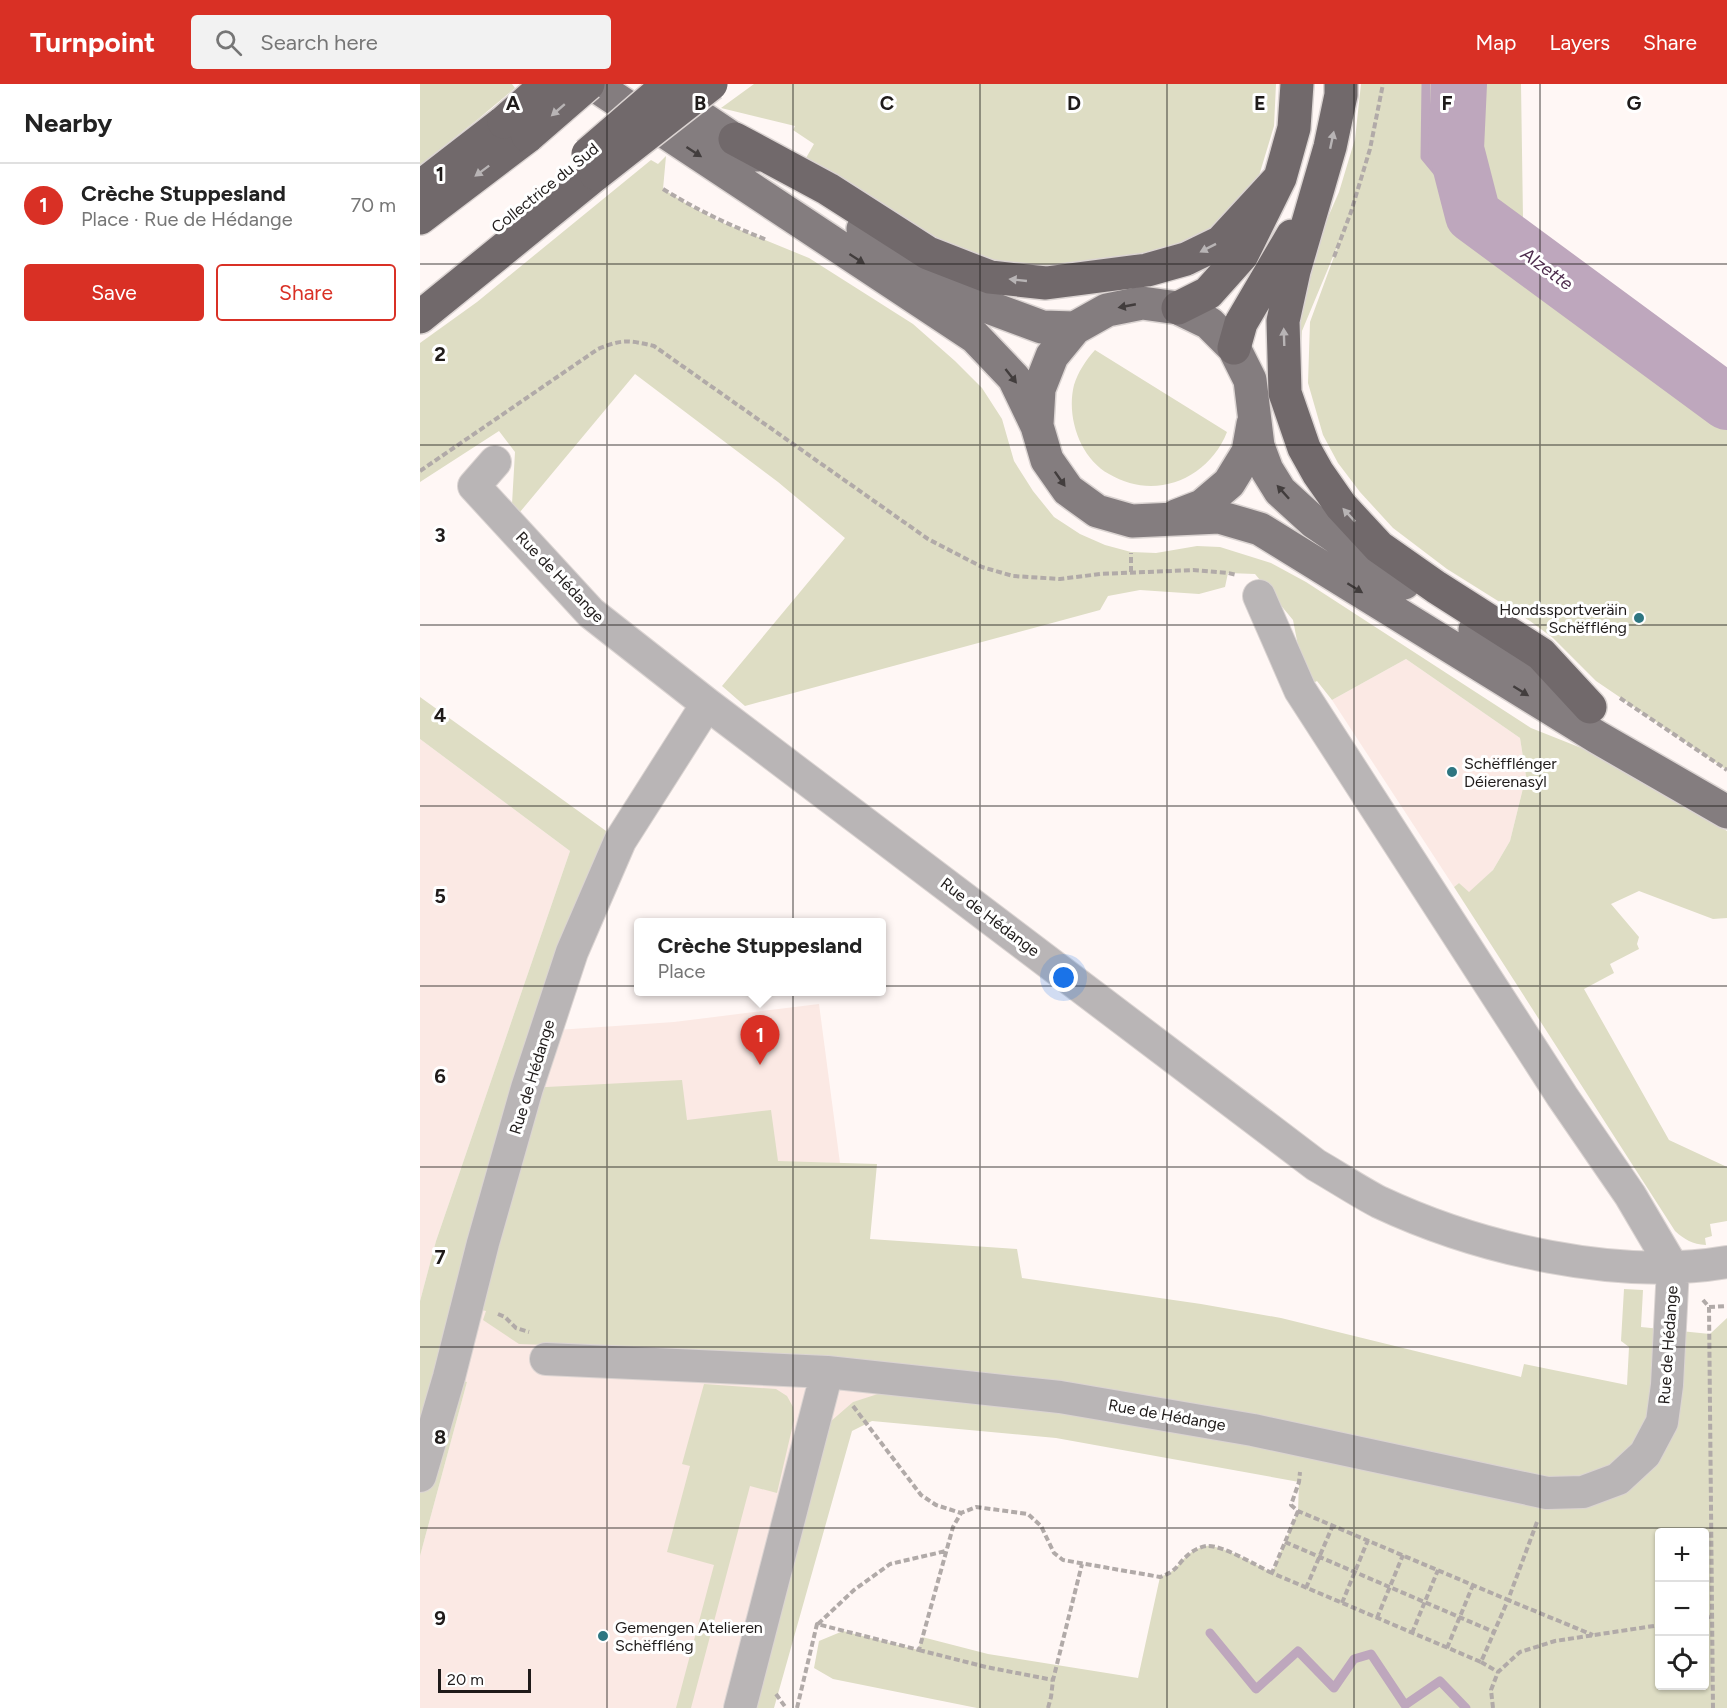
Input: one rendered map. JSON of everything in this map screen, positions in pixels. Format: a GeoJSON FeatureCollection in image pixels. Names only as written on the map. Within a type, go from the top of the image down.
{"type":"FeatureCollection","features":[{"type":"Feature","properties":{"kind":"highway"},"geometry":{"type":"LineString","coordinates":[[420,218],[516,129],[547,84]]}},
{"type":"Feature","properties":{"kind":"highway"},"geometry":{"type":"LineString","coordinates":[[420,187],[588,84]]}},
{"type":"Feature","properties":{"kind":"highway","name":"Collectrice du Sud"},"geometry":{"type":"LineString","coordinates":[[420,290],[586,170],[669,84]]}},
{"type":"Feature","properties":{"kind":"highway"},"geometry":{"type":"LineString","coordinates":[[420,317],[586,170],[711,84]]}},
{"type":"Feature","properties":{"kind":"highway"},"geometry":{"type":"LineString","coordinates":[[1178,308],[1208,293],[1242,255],[1280,178],[1294,128],[1297,84]]}},
{"type":"Feature","properties":{"kind":"highway"},"geometry":{"type":"LineString","coordinates":[[1341,84],[1341,95],[1330,147],[1294,271],[1283,321],[1286,393],[1304,448],[1341,506],[1379,547],[1436,587],[1541,654],[1602,700]]}},
{"type":"Feature","properties":{"kind":"highway"},"geometry":{"type":"LineString","coordinates":[[735,139],[828,189],[928,253],[990,277],[1046,283],[1147,270],[1186,259],[1221,242],[1280,178]]}},
{"type":"Feature","properties":{"kind":"highway"},"geometry":{"type":"LineString","coordinates":[[1234,348],[1241,323],[1316,196]]}},
{"type":"Feature","properties":{"kind":"main road"},"geometry":{"type":"LineString","coordinates":[[593,84],[975,337],[1014,378],[1037,426],[1047,460],[1068,490],[1097,511],[1132,521],[1220,517],[1260,529],[1597,737],[1727,812]]}},
{"type":"Feature","properties":{"kind":"main road"},"geometry":{"type":"LineString","coordinates":[[652,84],[735,139],[924,272],[980,304],[1042,327],[1075,328]]}},
{"type":"Feature","properties":{"kind":"main road"},"geometry":{"type":"LineString","coordinates":[[1037,426],[1039,389],[1052,356],[1075,328],[1107,310],[1142,303],[1178,308],[1209,323],[1234,348],[1250,380],[1258,447],[1267,470],[1280,491],[1314,522],[1602,700],[1727,800]]}},
{"type":"Feature","properties":{"kind":"main road"},"geometry":{"type":"LineString","coordinates":[[1168,520],[1202,506],[1229,483],[1248,452],[1255,416]]}},
{"type":"Feature","properties":{"kind":"street","name":"Rue de Hédange"},"geometry":{"type":"LineString","coordinates":[[495,462],[474,486],[591,613],[707,704],[1316,1165],[1379,1201],[1451,1231],[1524,1252],[1592,1264],[1673,1268],[1727,1262]]}},
{"type":"Feature","properties":{"kind":"street"},"geometry":{"type":"LineString","coordinates":[[1259,596],[1300,690],[1562,1096],[1630,1196],[1673,1268]]}},
{"type":"Feature","properties":{"kind":"street","name":"Rue de Hédange"},"geometry":{"type":"LineString","coordinates":[[420,1476],[527,1088],[572,952],[621,841],[707,704]]}},
{"type":"Feature","properties":{"kind":"street","name":"Rue de Hédange"},"geometry":{"type":"LineString","coordinates":[[546,1359],[827,1372],[1060,1397],[1253,1430],[1547,1493],[1583,1492],[1618,1479],[1645,1454],[1662,1422],[1667,1385],[1673,1268]]}},
{"type":"Feature","properties":{"kind":"street"},"geometry":{"type":"LineString","coordinates":[[740,1708],[827,1372]]}},
{"type":"Feature","properties":{"kind":"path"},"geometry":{"type":"LineString","coordinates":[[1331,267],[1370,149],[1383,84]]}},
{"type":"Feature","properties":{"kind":"path"},"geometry":{"type":"LineString","coordinates":[[663,189],[716,219],[768,241]]}},
{"type":"Feature","properties":{"kind":"path"},"geometry":{"type":"LineString","coordinates":[[420,471],[598,349],[616,341],[635,342],[654,346],[927,539],[982,567],[1013,576],[1060,579],[1131,572],[1192,570],[1228,573],[1241,577],[1259,596]]}},
{"type":"Feature","properties":{"kind":"path"},"geometry":{"type":"LineString","coordinates":[[1123,550],[1131,552],[1131,572]]}},
{"type":"Feature","properties":{"kind":"path"},"geometry":{"type":"LineString","coordinates":[[1602,700],[1727,770]]}},
{"type":"Feature","properties":{"kind":"path"},"geometry":{"type":"LineString","coordinates":[[1713,1708],[1709,1307],[1727,1306]]}},
{"type":"Feature","properties":{"kind":"path"},"geometry":{"type":"LineString","coordinates":[[827,1372],[921,1494],[936,1505],[961,1513]]}},
{"type":"Feature","properties":{"kind":"path"},"geometry":{"type":"LineString","coordinates":[[1302,1440],[1299,1482],[1291,1505],[1298,1511],[1595,1636]]}},
{"type":"Feature","properties":{"kind":"path"},"geometry":{"type":"LineString","coordinates":[[1481,1662],[1508,1600],[1547,1493]]}},
{"type":"Feature","properties":{"kind":"path"},"geometry":{"type":"LineString","coordinates":[[919,1650],[953,1527],[961,1513],[976,1507],[1028,1514],[1041,1526],[1054,1553],[1063,1560],[1082,1564],[1160,1577],[1172,1573],[1198,1548],[1208,1545],[1220,1548],[1306,1588],[1481,1662],[1498,1672]]}},
{"type":"Feature","properties":{"kind":"path"},"geometry":{"type":"LineString","coordinates":[[1272,1573],[1298,1511]]}},
{"type":"Feature","properties":{"kind":"path"},"geometry":{"type":"LineString","coordinates":[[1306,1588],[1333,1525]]}},
{"type":"Feature","properties":{"kind":"path"},"geometry":{"type":"LineString","coordinates":[[1342,1603],[1368,1540]]}},
{"type":"Feature","properties":{"kind":"path"},"geometry":{"type":"LineString","coordinates":[[1285,1542],[1494,1632]]}},
{"type":"Feature","properties":{"kind":"path"},"geometry":{"type":"LineString","coordinates":[[797,1708],[817,1624],[854,1590],[890,1564],[946,1551]]}},
{"type":"Feature","properties":{"kind":"path"},"geometry":{"type":"LineString","coordinates":[[1377,1618],[1403,1555]]}},
{"type":"Feature","properties":{"kind":"path"},"geometry":{"type":"LineString","coordinates":[[1048,1708],[1082,1564]]}},
{"type":"Feature","properties":{"kind":"path"},"geometry":{"type":"LineString","coordinates":[[1412,1633],[1438,1570]]}},
{"type":"Feature","properties":{"kind":"path"},"geometry":{"type":"LineString","coordinates":[[1447,1648],[1473,1585]]}},
{"type":"Feature","properties":{"kind":"path"},"geometry":{"type":"LineString","coordinates":[[1709,1617],[1713,1616]]}},
{"type":"Feature","properties":{"kind":"path"},"geometry":{"type":"LineString","coordinates":[[817,1624],[986,1667],[1053,1680]]}},
{"type":"Feature","properties":{"kind":"path"},"geometry":{"type":"LineString","coordinates":[[1493,1708],[1491,1690],[1498,1672],[1520,1652],[1555,1641],[1655,1626]]}},
{"type":"Feature","properties":{"kind":"shaded area"},"geometry":{"type":"Polygon","coordinates":[[[1406,659],[1520,738],[1526,776],[1510,841],[1493,870],[1469,893],[1459,883],[1454,887],[1332,700],[1406,659]]]}},
{"type":"Feature","properties":{"kind":"shaded area"},"geometry":{"type":"Polygon","coordinates":[[[420,739],[570,851],[436,1241],[420,1301],[420,739]]]}},
{"type":"Feature","properties":{"kind":"shaded area"},"geometry":{"type":"Polygon","coordinates":[[[819,1004],[840,1163],[521,1156],[557,1030],[674,1022],[819,1004]]]}},
{"type":"Feature","properties":{"kind":"shaded area"},"geometry":{"type":"Polygon","coordinates":[[[468,1308],[712,1351],[936,1383],[853,1402],[752,1708],[420,1708],[420,1556],[467,1382],[449,1377],[468,1308]]]}},
{"type":"Feature","properties":{"kind":"green space"},"geometry":{"type":"Polygon","coordinates":[[[420,84],[512,84],[515,88],[420,165],[420,84]]]}},
{"type":"Feature","properties":{"kind":"green space"},"geometry":{"type":"Polygon","coordinates":[[[754,84],[1276,84],[1274,126],[1258,179],[1235,213],[1182,248],[1045,272],[1003,268],[930,244],[806,158],[814,144],[793,130],[795,126],[721,108],[754,84]]]}},
{"type":"Feature","properties":{"kind":"green space"},"geometry":{"type":"Polygon","coordinates":[[[1361,84],[1521,84],[1523,219],[1727,374],[1727,770],[1596,681],[1553,638],[1530,621],[1447,569],[1393,528],[1360,492],[1338,463],[1323,435],[1308,383],[1310,322],[1342,235],[1302,331],[1300,356],[1296,326],[1307,278],[1325,224],[1339,192],[1355,139],[1361,84]]]}},
{"type":"Feature","properties":{"kind":"green space"},"geometry":{"type":"Polygon","coordinates":[[[666,156],[663,189],[716,220],[809,258],[913,324],[955,361],[982,388],[1002,419],[1014,461],[1033,491],[1054,517],[1080,534],[1105,545],[1131,552],[1156,553],[1197,546],[1220,547],[1271,563],[1306,582],[1531,728],[1609,759],[1727,831],[1727,918],[1713,919],[1639,891],[1611,904],[1639,937],[1637,944],[1639,949],[1610,964],[1614,973],[1584,989],[1669,1140],[1727,1167],[1727,1221],[1710,1224],[1712,1236],[1705,1238],[1706,1245],[1689,1241],[1675,1231],[1454,887],[1459,883],[1469,892],[1493,870],[1510,841],[1526,776],[1520,738],[1406,659],[1332,700],[1317,681],[1306,687],[1293,620],[1255,574],[1228,573],[1225,587],[1199,594],[1140,590],[1108,596],[1100,610],[745,706],[722,686],[845,538],[778,482],[635,374],[520,512],[512,504],[515,452],[499,431],[420,482],[420,343],[477,302],[651,160],[658,164],[666,156]]]}},
{"type":"Feature","properties":{"kind":"green space"},"geometry":{"type":"Polygon","coordinates":[[[1095,350],[1227,432],[1207,463],[1193,474],[1178,481],[1144,486],[1126,482],[1109,474],[1090,458],[1074,423],[1072,397],[1076,380],[1095,350]]]}},
{"type":"Feature","properties":{"kind":"green space"},"geometry":{"type":"Polygon","coordinates":[[[420,697],[620,841],[527,1088],[682,1080],[687,1120],[771,1110],[778,1161],[877,1164],[870,1239],[1017,1249],[1022,1278],[1281,1318],[1521,1377],[1524,1364],[1627,1385],[1629,1347],[1621,1341],[1624,1289],[1643,1290],[1641,1327],[1710,1334],[1727,1318],[1727,1708],[977,1708],[833,1679],[814,1668],[819,1641],[843,1631],[918,1650],[922,1637],[988,1654],[1138,1678],[1160,1577],[1174,1570],[1191,1553],[1206,1546],[1220,1548],[1272,1573],[1298,1511],[1299,1482],[1056,1438],[872,1421],[852,1431],[774,1708],[752,1708],[830,1422],[853,1402],[881,1393],[712,1351],[519,1344],[483,1320],[486,1311],[468,1308],[450,1377],[467,1382],[420,1556],[420,1301],[436,1241],[570,851],[420,739],[420,697]]]}},
{"type":"Feature","properties":{"kind":"green space"},"geometry":{"type":"Polygon","coordinates":[[[704,1384],[776,1389],[787,1396],[793,1407],[794,1420],[777,1493],[750,1486],[691,1708],[676,1708],[714,1565],[667,1552],[690,1466],[682,1464],[704,1384]]]}},
{"type":"Feature","properties":{"kind":"waterway"},"geometry":{"type":"LineString","coordinates":[[1426,84],[1425,157],[1473,215]]}},
{"type":"Feature","properties":{"kind":"waterway","name":"Alzette"},"geometry":{"type":"LineString","coordinates":[[1459,84],[1456,149],[1473,215],[1727,402]]}},
{"type":"Feature","properties":{"kind":"waterway"},"geometry":{"type":"LineString","coordinates":[[1210,1633],[1256,1689],[1298,1651],[1334,1688],[1354,1659],[1371,1654],[1405,1705],[1440,1681],[1466,1708]]}},
{"type":"Feature","properties":{"kind":"place","name":"Hondssportveräin Schëffléng"},"geometry":{"type":"Point","coordinates":[1639,618]}},
{"type":"Feature","properties":{"kind":"place","name":"Schëfflénger Déierenasyl"},"geometry":{"type":"Point","coordinates":[1452,772]}},
{"type":"Feature","properties":{"kind":"place","name":"Crèche Stuppesland"},"geometry":{"type":"Point","coordinates":[760,1065]}},
{"type":"Feature","properties":{"kind":"place","name":"Gemengen Atelieren Schëffléng"},"geometry":{"type":"Point","coordinates":[603,1636]}}]}
